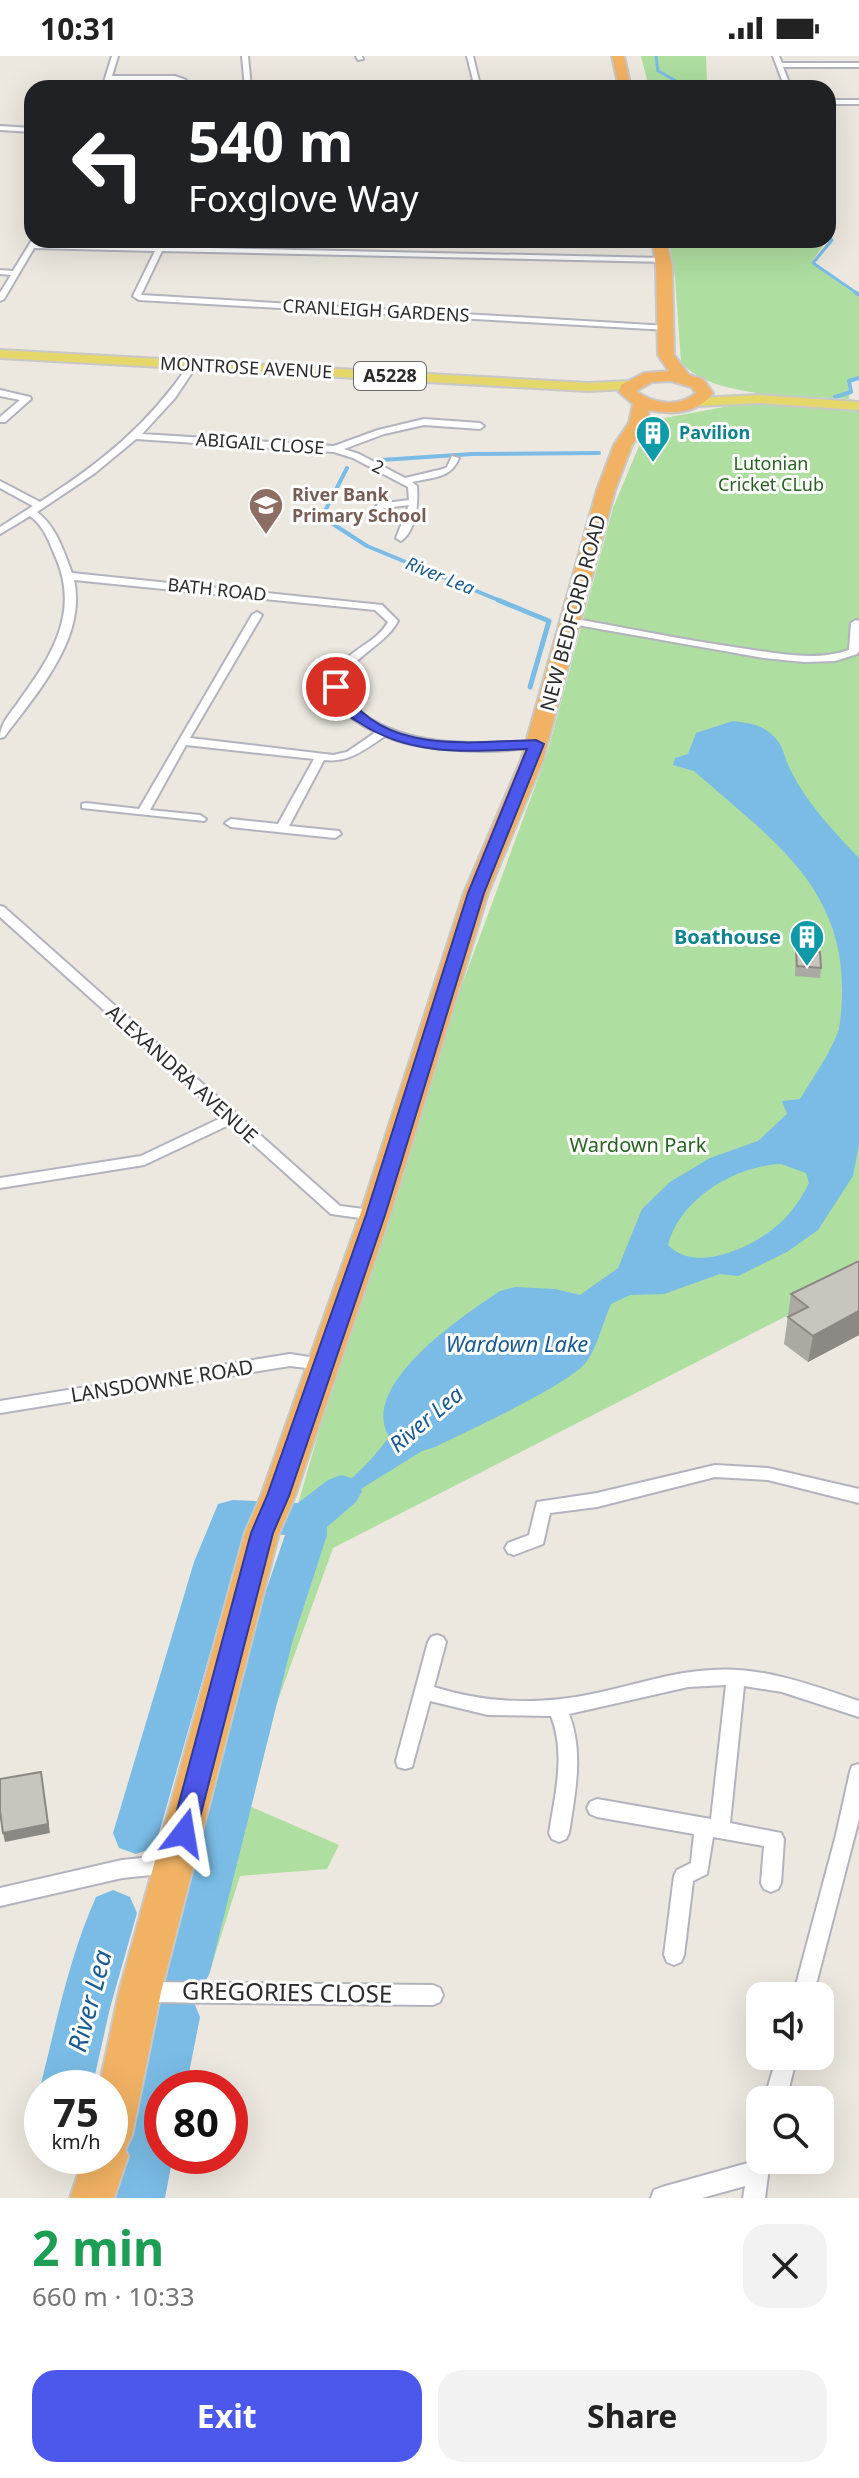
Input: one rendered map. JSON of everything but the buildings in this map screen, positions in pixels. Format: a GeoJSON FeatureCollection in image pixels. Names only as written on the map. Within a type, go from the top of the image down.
{"type":"FeatureCollection","features":[{"type":"Feature","properties":{"kind":"highway"},"geometry":{"type":"LineString","coordinates":[[618,56],[623,80]]}},
{"type":"Feature","properties":{"kind":"highway"},"geometry":{"type":"LineString","coordinates":[[636,397],[688,404],[705,393],[666,355],[668,328],[661,248]]}},
{"type":"Feature","properties":{"kind":"highway","name":"NEW BEDFORD ROAD"},"geometry":{"type":"LineString","coordinates":[[124,2070],[140,1992],[262,1533],[278,1496],[375,1215],[476,893],[536,744],[606,490],[636,397],[666,355]]}},
{"type":"Feature","properties":{"kind":"highway"},"geometry":{"type":"LineString","coordinates":[[636,397],[661,376],[690,380]]}},
{"type":"Feature","properties":{"kind":"highway"},"geometry":{"type":"LineString","coordinates":[[92,2198],[100,2174]]}},
{"type":"Feature","properties":{"kind":"main road","name":"MONTROSE AVENUE"},"geometry":{"type":"LineString","coordinates":[[0,354],[588,387],[636,397]]}},
{"type":"Feature","properties":{"kind":"main road"},"geometry":{"type":"LineString","coordinates":[[690,380],[760,399]]}},
{"type":"Feature","properties":{"kind":"main road"},"geometry":{"type":"LineString","coordinates":[[688,404],[760,399],[859,406]]}},
{"type":"Feature","properties":{"kind":"street"},"geometry":{"type":"LineString","coordinates":[[115,56],[108,78],[183,80]]}},
{"type":"Feature","properties":{"kind":"street"},"geometry":{"type":"LineString","coordinates":[[245,56],[247,80]]}},
{"type":"Feature","properties":{"kind":"street"},"geometry":{"type":"LineString","coordinates":[[470,56],[476,80]]}},
{"type":"Feature","properties":{"kind":"street"},"geometry":{"type":"LineString","coordinates":[[776,56],[785,80]]}},
{"type":"Feature","properties":{"kind":"street"},"geometry":{"type":"LineString","coordinates":[[778,65],[859,65]]}},
{"type":"Feature","properties":{"kind":"street"},"geometry":{"type":"LineString","coordinates":[[836,102],[859,102]]}},
{"type":"Feature","properties":{"kind":"street"},"geometry":{"type":"LineString","coordinates":[[0,128],[24,130]]}},
{"type":"Feature","properties":{"kind":"street"},"geometry":{"type":"LineString","coordinates":[[0,299],[30,248]]}},
{"type":"Feature","properties":{"kind":"street","name":"CRANLEIGH GARDENS"},"geometry":{"type":"LineString","coordinates":[[159,248],[137,296],[668,328]]}},
{"type":"Feature","properties":{"kind":"street"},"geometry":{"type":"LineString","coordinates":[[278,248],[663,260]]}},
{"type":"Feature","properties":{"kind":"street"},"geometry":{"type":"LineString","coordinates":[[511,248],[511,256]]}},
{"type":"Feature","properties":{"kind":"street"},"geometry":{"type":"LineString","coordinates":[[0,272],[16,273]]}},
{"type":"Feature","properties":{"kind":"street"},"geometry":{"type":"LineString","coordinates":[[0,531],[96,468],[171,397],[193,365]]}},
{"type":"Feature","properties":{"kind":"street"},"geometry":{"type":"LineString","coordinates":[[0,393],[27,399],[2,420]]}},
{"type":"Feature","properties":{"kind":"street","name":"ABIGAIL CLOSE"},"geometry":{"type":"LineString","coordinates":[[132,436],[335,449],[381,432],[424,422],[480,426]]}},
{"type":"Feature","properties":{"kind":"street","name":"2"},"geometry":{"type":"LineString","coordinates":[[335,449],[405,481],[412,497]]}},
{"type":"Feature","properties":{"kind":"street"},"geometry":{"type":"LineString","coordinates":[[405,481],[446,471],[451,468],[455,458]]}},
{"type":"Feature","properties":{"kind":"street"},"geometry":{"type":"LineString","coordinates":[[0,484],[36,510],[45,522],[68,576],[72,596],[65,627],[38,681],[0,735]]}},
{"type":"Feature","properties":{"kind":"street"},"geometry":{"type":"LineString","coordinates":[[377,512],[381,506],[429,492]]}},
{"type":"Feature","properties":{"kind":"street"},"geometry":{"type":"LineString","coordinates":[[401,538],[414,509],[412,497]]}},
{"type":"Feature","properties":{"kind":"street","name":"BATH ROAD"},"geometry":{"type":"LineString","coordinates":[[68,576],[367,605],[387,612],[393,621],[389,632],[354,655],[341,671],[336,687],[340,700],[383,732]]}},
{"type":"Feature","properties":{"kind":"street"},"geometry":{"type":"LineString","coordinates":[[143,813],[257,615]]}},
{"type":"Feature","properties":{"kind":"street"},"geometry":{"type":"LineString","coordinates":[[570,621],[732,650],[807,659],[842,659],[853,653],[857,646],[856,623]]}},
{"type":"Feature","properties":{"kind":"street"},"geometry":{"type":"LineString","coordinates":[[183,741],[320,758],[350,755],[383,732],[413,743],[445,747],[536,744]]}},
{"type":"Feature","properties":{"kind":"street"},"geometry":{"type":"LineString","coordinates":[[282,828],[320,758]]}},
{"type":"Feature","properties":{"kind":"street"},"geometry":{"type":"LineString","coordinates":[[86,806],[200,819]]}},
{"type":"Feature","properties":{"kind":"street"},"geometry":{"type":"LineString","coordinates":[[231,823],[335,834]]}},
{"type":"Feature","properties":{"kind":"street","name":"ALEXANDRA AVENUE"},"geometry":{"type":"LineString","coordinates":[[0,910],[336,1210],[375,1215]]}},
{"type":"Feature","properties":{"kind":"street"},"geometry":{"type":"LineString","coordinates":[[0,1183],[144,1160],[232,1118]]}},
{"type":"Feature","properties":{"kind":"street","name":"LANSDOWNE ROAD"},"geometry":{"type":"LineString","coordinates":[[0,1407],[290,1360],[323,1364]]}},
{"type":"Feature","properties":{"kind":"street"},"geometry":{"type":"LineString","coordinates":[[514,1548],[537,1539],[543,1507],[597,1500],[715,1471],[739,1470],[859,1496]]}},
{"type":"Feature","properties":{"kind":"street"},"geometry":{"type":"LineString","coordinates":[[405,1761],[437,1642]]}},
{"type":"Feature","properties":{"kind":"street"},"geometry":{"type":"LineString","coordinates":[[423,1691],[480,1706],[557,1708],[665,1682],[736,1677],[796,1689],[859,1709]]}},
{"type":"Feature","properties":{"kind":"street"},"geometry":{"type":"LineString","coordinates":[[674,1955],[684,1876],[700,1868],[712,1827],[736,1677]]}},
{"type":"Feature","properties":{"kind":"street"},"geometry":{"type":"LineString","coordinates":[[557,1708],[566,1725],[570,1758],[559,1833]]}},
{"type":"Feature","properties":{"kind":"street"},"geometry":{"type":"LineString","coordinates":[[807,1982],[853,1838],[859,1772]]}},
{"type":"Feature","properties":{"kind":"street"},"geometry":{"type":"LineString","coordinates":[[597,1808],[774,1839],[771,1883]]}},
{"type":"Feature","properties":{"kind":"street"},"geometry":{"type":"LineString","coordinates":[[0,1897],[122,1869],[176,1864]]}},
{"type":"Feature","properties":{"kind":"street","name":"GREGORIES CLOSE"},"geometry":{"type":"LineString","coordinates":[[140,1992],[433,1995]]}},
{"type":"Feature","properties":{"kind":"street"},"geometry":{"type":"LineString","coordinates":[[662,2198],[746,2169]]}},
{"type":"Feature","properties":{"kind":"street"},"geometry":{"type":"LineString","coordinates":[[754,2198],[757,2174]]}},
{"type":"Feature","properties":{"kind":"green space"},"geometry":{"type":"Polygon","coordinates":[[[641,56],[706,56],[707,80],[647,80],[641,56]]]}},
{"type":"Feature","properties":{"kind":"green space"},"geometry":{"type":"Polygon","coordinates":[[[670,248],[821,248],[811,263],[859,297],[859,376],[848,380],[849,399],[759,393],[714,383],[695,374],[681,362],[670,248]]]}},
{"type":"Feature","properties":{"kind":"green space","name":"Wardown Park"},"geometry":{"type":"Polygon","coordinates":[[[745,403],[859,410],[859,1279],[333,1548],[260,1750],[247,1805],[339,1845],[327,1869],[240,1876],[208,1977],[192,1971],[253,1733],[306,1563],[277,1577],[396,1164],[547,754],[613,508],[647,427],[665,418],[745,403]]]}},
{"type":"Feature","properties":{"kind":"water","name":"Wardown Lake"},"geometry":{"type":"Polygon","coordinates":[[[733,721],[769,732],[781,745],[790,769],[812,805],[859,858],[859,1144],[853,1176],[818,1230],[787,1252],[738,1276],[720,1274],[664,1294],[630,1295],[611,1304],[591,1355],[577,1371],[516,1407],[422,1451],[319,1515],[312,1533],[300,1536],[312,1506],[354,1476],[389,1437],[383,1417],[388,1396],[401,1374],[419,1354],[500,1291],[515,1287],[555,1289],[580,1295],[618,1268],[642,1209],[670,1182],[710,1158],[758,1141],[787,1114],[782,1101],[800,1099],[831,1047],[839,1029],[842,983],[837,943],[824,908],[806,878],[783,850],[694,771],[673,765],[675,758],[688,754],[696,733],[733,721]],[[781,1164],[763,1166],[728,1178],[711,1188],[684,1213],[668,1245],[680,1254],[694,1257],[726,1254],[741,1248],[769,1232],[789,1214],[809,1183],[806,1173],[781,1164]]]}},
{"type":"Feature","properties":{"kind":"waterway","name":"River Lea"},"geometry":{"type":"LineString","coordinates":[[656,56],[658,71],[674,80]]}},
{"type":"Feature","properties":{"kind":"waterway","name":"River Lea"},"geometry":{"type":"LineString","coordinates":[[825,248],[813,263],[858,294]]}},
{"type":"Feature","properties":{"kind":"waterway","name":"River Lea"},"geometry":{"type":"LineString","coordinates":[[855,292],[859,295]]}},
{"type":"Feature","properties":{"kind":"waterway","name":"River Lea"},"geometry":{"type":"LineString","coordinates":[[835,397],[851,392],[849,381],[859,378]]}},
{"type":"Feature","properties":{"kind":"waterway","name":"River Lea"},"geometry":{"type":"LineString","coordinates":[[381,460],[472,454],[599,453]]}},
{"type":"Feature","properties":{"kind":"waterway","name":"River Lea"},"geometry":{"type":"LineString","coordinates":[[347,468],[322,517],[367,546],[503,602]]}},
{"type":"Feature","properties":{"kind":"waterway","name":"River Lea"},"geometry":{"type":"LineString","coordinates":[[498,600],[549,621],[530,687]]}},
{"type":"Feature","properties":{"kind":"waterway","name":"River Lea"},"geometry":{"type":"LineString","coordinates":[[306,1520],[342,1491]]}},
{"type":"Feature","properties":{"kind":"waterway","name":"River Lea"},"geometry":{"type":"LineString","coordinates":[[136,1833],[215,1562],[233,1516],[306,1520]]}},
{"type":"Feature","properties":{"kind":"waterway","name":"River Lea"},"geometry":{"type":"LineString","coordinates":[[185,1972],[270,1643],[306,1535],[306,1520]]}},
{"type":"Feature","properties":{"kind":"waterway","name":"River Lea"},"geometry":{"type":"LineString","coordinates":[[70,2070],[113,1913]]}},
{"type":"Feature","properties":{"kind":"waterway","name":"River Lea"},"geometry":{"type":"LineString","coordinates":[[138,2198],[175,2017]]}},
{"type":"Feature","properties":{"kind":"place","name":"Pavilion"},"geometry":{"type":"Point","coordinates":[653,464]}},
{"type":"Feature","properties":{"kind":"place","name":"River Bank Primary School"},"geometry":{"type":"Point","coordinates":[266,536]}},
{"type":"Feature","properties":{"kind":"place","name":"Boathouse"},"geometry":{"type":"Point","coordinates":[807,968]}},
{"type":"Feature","properties":{"kind":"route"},"geometry":{"type":"LineString","coordinates":[[184,1833],[262,1533],[278,1496],[375,1215],[476,893],[536,744],[445,747],[413,743],[383,732],[356,715],[340,700],[336,687]]}},
{"type":"Feature","properties":{"kind":"park label","name":"Lutonian Cricket CLub"},"geometry":{"type":"Point","coordinates":[771,474]}}]}
